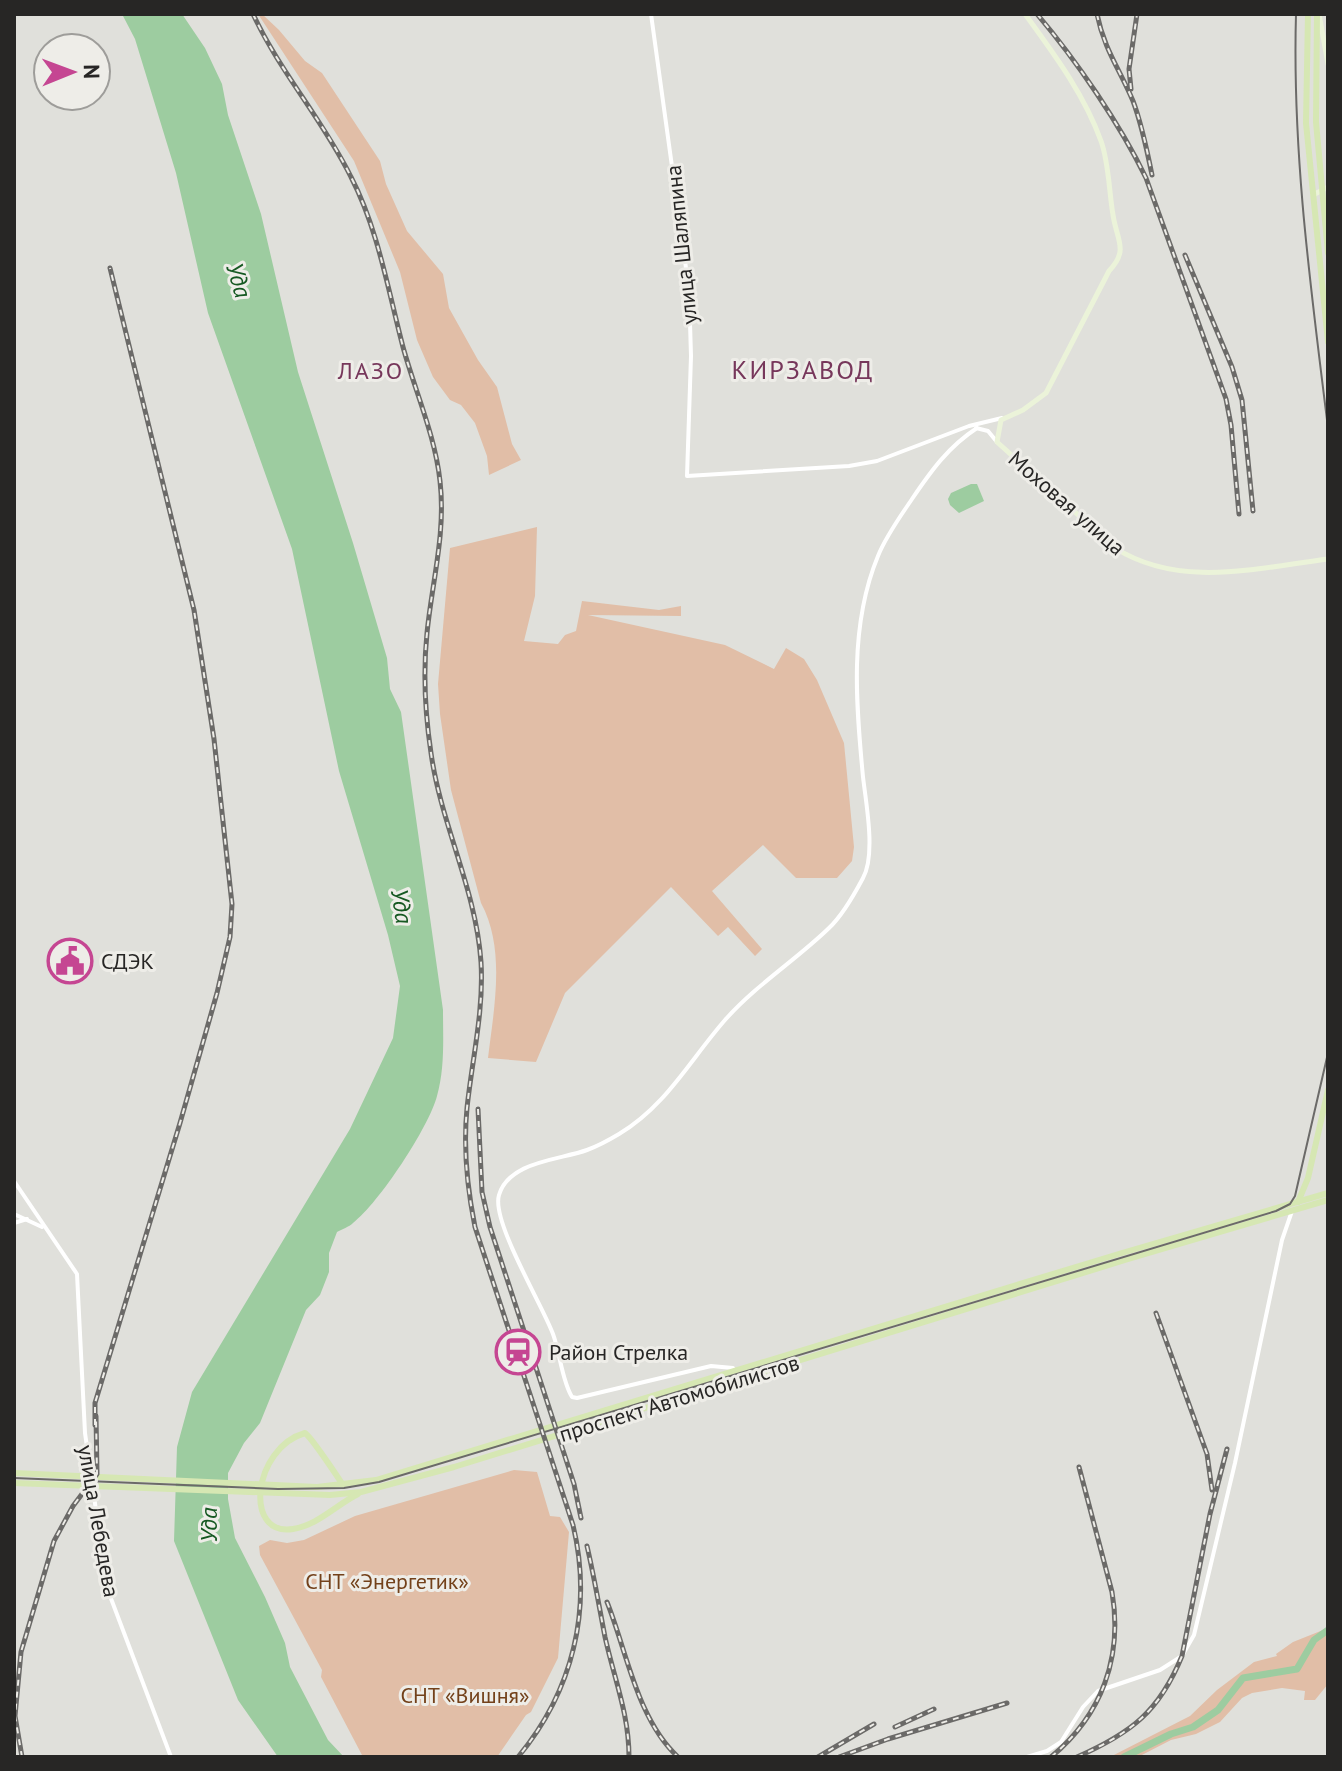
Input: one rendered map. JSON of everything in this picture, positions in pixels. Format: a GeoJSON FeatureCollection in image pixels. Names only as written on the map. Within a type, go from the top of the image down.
{"type":"FeatureCollection","features":[{"type":"Feature","properties":{"kind":"main road"},"geometry":{"type":"LineString","coordinates":[[997,442],[999,423],[1004,418],[1023,410],[1046,393],[1109,271],[1122,253],[1114,225],[1102,144],[1075,85],[1025,14]]}},
{"type":"Feature","properties":{"kind":"main road"},"geometry":{"type":"LineString","coordinates":[[1308,14],[1306,116],[1328,342]]}},
{"type":"Feature","properties":{"kind":"main road"},"geometry":{"type":"LineString","coordinates":[[1318,14],[1328,64]]}},
{"type":"Feature","properties":{"kind":"main road"},"geometry":{"type":"LineString","coordinates":[[1318,14],[1316,122],[1325,189],[1328,253]]}},
{"type":"Feature","properties":{"kind":"main road"},"geometry":{"type":"LineString","coordinates":[[1313,195],[1325,189]]}},
{"type":"Feature","properties":{"kind":"main road","name":"Моховая улица"},"geometry":{"type":"LineString","coordinates":[[997,442],[1115,548],[1137,561],[1161,569],[1206,574],[1328,559]]}},
{"type":"Feature","properties":{"kind":"main road"},"geometry":{"type":"LineString","coordinates":[[1292,1211],[1308,1178],[1328,1090]]}},
{"type":"Feature","properties":{"kind":"main road","name":"проспект Автомобилистов"},"geometry":{"type":"LineString","coordinates":[[277,1489],[376,1480],[1328,1193]]}},
{"type":"Feature","properties":{"kind":"main road","name":"проспект Автомобилистов"},"geometry":{"type":"LineString","coordinates":[[14,1483],[40,1480],[277,1489],[330,1495],[361,1492],[600,1423],[1328,1200]]}},
{"type":"Feature","properties":{"kind":"main road"},"geometry":{"type":"LineString","coordinates":[[343,1485],[311,1437],[305,1433],[279,1449],[262,1477],[260,1501],[263,1512],[281,1529],[303,1526],[361,1492]]}},
{"type":"Feature","properties":{"kind":"main road","name":"проспект Автомобилистов"},"geometry":{"type":"LineString","coordinates":[[14,1473],[40,1480]]}},
{"type":"Feature","properties":{"kind":"main road"},"geometry":{"type":"LineString","coordinates":[[330,1495],[338,1508]]}},
{"type":"Feature","properties":{"kind":"street","name":"улица Шаляпина"},"geometry":{"type":"LineString","coordinates":[[651,14],[689,290],[691,356],[687,476]]}},
{"type":"Feature","properties":{"kind":"street","name":"Моховая улица"},"geometry":{"type":"LineString","coordinates":[[687,476],[849,466],[877,461],[969,426],[1004,418]]}},
{"type":"Feature","properties":{"kind":"street"},"geometry":{"type":"LineString","coordinates":[[969,426],[988,431],[997,442]]}},
{"type":"Feature","properties":{"kind":"street"},"geometry":{"type":"LineString","coordinates":[[734,1372],[733,1368],[711,1366],[618,1390],[572,1397],[556,1341],[543,1308],[516,1261],[498,1203],[504,1183],[533,1165],[588,1150],[640,1122],[751,993],[839,917],[865,876],[868,865],[867,822],[858,719],[857,664],[861,614],[868,583],[878,555],[938,461],[977,428]]}},
{"type":"Feature","properties":{"kind":"street"},"geometry":{"type":"LineString","coordinates":[[14,1181],[47,1231]]}},
{"type":"Feature","properties":{"kind":"street"},"geometry":{"type":"LineString","coordinates":[[1027,1757],[1047,1751],[1061,1742],[1083,1707],[1098,1691],[1160,1670],[1182,1656],[1194,1635],[1235,1463],[1282,1240],[1292,1211]]}},
{"type":"Feature","properties":{"kind":"street"},"geometry":{"type":"LineString","coordinates":[[14,1214],[47,1231]]}},
{"type":"Feature","properties":{"kind":"street"},"geometry":{"type":"LineString","coordinates":[[14,1223],[27,1219]]}},
{"type":"Feature","properties":{"kind":"street","name":"улица Лебедева"},"geometry":{"type":"LineString","coordinates":[[47,1231],[77,1274],[85,1433],[107,1588],[171,1757]]}},
{"type":"Feature","properties":{"kind":"green space"},"geometry":{"type":"Polygon","coordinates":[[[258,14],[262,14],[305,61],[322,73],[380,161],[386,184],[407,231],[443,274],[449,308],[497,387],[512,444],[521,460],[489,475],[487,456],[475,423],[461,405],[450,400],[433,377],[417,340],[400,272],[354,161],[258,14]]]}},
{"type":"Feature","properties":{"kind":"green space"},"geometry":{"type":"Polygon","coordinates":[[[537,527],[535,596],[524,641],[558,644],[565,635],[576,631],[582,601],[659,610],[681,606],[681,616],[588,615],[725,645],[774,669],[786,648],[804,659],[817,680],[844,743],[854,847],[852,861],[837,878],[796,878],[763,845],[712,891],[762,949],[755,956],[728,927],[718,936],[671,887],[565,993],[536,1062],[488,1058],[496,959],[489,921],[481,903],[451,790],[438,684],[450,548],[537,527]]]}},
{"type":"Feature","properties":{"kind":"green space","name":"СНТ «Энергетик»"},"geometry":{"type":"Polygon","coordinates":[[[514,1470],[537,1472],[550,1516],[560,1517],[569,1532],[558,1658],[531,1712],[497,1757],[363,1757],[321,1677],[322,1670],[260,1555],[259,1546],[270,1540],[287,1543],[304,1540],[355,1516],[514,1470]]]}},
{"type":"Feature","properties":{"kind":"green space"},"geometry":{"type":"Polygon","coordinates":[[[1328,1628],[1328,1684],[1315,1700],[1304,1700],[1305,1691],[1282,1688],[1252,1693],[1242,1698],[1220,1722],[1196,1734],[1171,1740],[1138,1757],[1110,1757],[1190,1716],[1217,1690],[1254,1662],[1277,1656],[1293,1642],[1328,1628]]]}},
{"type":"Feature","properties":{"kind":"water","name":"Уда"},"geometry":{"type":"Polygon","coordinates":[[[122,14],[182,14],[205,48],[222,84],[228,115],[261,214],[298,372],[387,658],[390,689],[401,712],[443,1010],[441,1075],[432,1110],[414,1145],[376,1199],[351,1224],[337,1232],[329,1253],[329,1272],[320,1295],[306,1310],[260,1423],[244,1443],[228,1473],[228,1499],[235,1538],[285,1643],[290,1667],[328,1740],[344,1757],[278,1757],[238,1700],[174,1541],[177,1447],[192,1392],[350,1129],[393,1038],[400,986],[339,771],[292,549],[208,313],[176,173],[135,39],[122,14]]]}},
{"type":"Feature","properties":{"kind":"water"},"geometry":{"type":"Polygon","coordinates":[[[977,484],[984,501],[959,513],[948,499],[951,493],[977,484]]]}},
{"type":"Feature","properties":{"kind":"waterway"},"geometry":{"type":"LineString","coordinates":[[1124,1757],[1193,1727],[1218,1710],[1243,1678],[1297,1669],[1314,1640],[1328,1630]]}},
{"type":"Feature","properties":{"kind":"tram line"},"geometry":{"type":"LineString","coordinates":[[1296,14],[1300,170],[1328,428]]}},
{"type":"Feature","properties":{"kind":"tram line"},"geometry":{"type":"LineString","coordinates":[[14,1478],[278,1489],[344,1488],[379,1482],[1276,1211],[1290,1204],[1295,1196],[1328,1053]]}},
{"type":"Feature","properties":{"kind":"railway"},"geometry":{"type":"LineString","coordinates":[[253,14],[340,156],[360,197],[375,239],[403,347],[429,430],[440,481],[441,520],[429,614],[425,678],[427,723],[436,780],[466,883],[481,962],[479,1017],[466,1123],[468,1183],[475,1227],[573,1525],[581,1587],[574,1648],[565,1677],[553,1705],[518,1757]]}},
{"type":"Feature","properties":{"kind":"railway"},"geometry":{"type":"LineString","coordinates":[[1037,14],[1096,93],[1146,178],[1226,399],[1239,514]]}},
{"type":"Feature","properties":{"kind":"railway"},"geometry":{"type":"LineString","coordinates":[[1097,14],[1108,49],[1136,110],[1152,175]]}},
{"type":"Feature","properties":{"kind":"railway"},"geometry":{"type":"LineString","coordinates":[[1131,89],[1129,69],[1137,14]]}},
{"type":"Feature","properties":{"kind":"railway"},"geometry":{"type":"LineString","coordinates":[[1185,255],[1232,367],[1242,400],[1253,511]]}},
{"type":"Feature","properties":{"kind":"railway"},"geometry":{"type":"LineString","coordinates":[[95,1425],[95,1403],[217,993],[230,937],[232,904],[214,739],[194,610],[110,268]]}},
{"type":"Feature","properties":{"kind":"railway"},"geometry":{"type":"LineString","coordinates":[[478,1109],[482,1192],[490,1227],[574,1484],[581,1518]]}},
{"type":"Feature","properties":{"kind":"railway"},"geometry":{"type":"LineString","coordinates":[[1156,1313],[1207,1454],[1212,1490]]}},
{"type":"Feature","properties":{"kind":"railway"},"geometry":{"type":"LineString","coordinates":[[22,1757],[15,1716],[21,1652],[54,1541],[73,1506],[97,1474],[96,1416]]}},
{"type":"Feature","properties":{"kind":"railway"},"geometry":{"type":"LineString","coordinates":[[1077,1757],[1113,1739],[1141,1718],[1153,1706],[1173,1675],[1182,1656],[1210,1514],[1227,1449]]}},
{"type":"Feature","properties":{"kind":"railway"},"geometry":{"type":"LineString","coordinates":[[1051,1757],[1069,1741],[1096,1703],[1111,1662],[1114,1639],[1112,1592],[1079,1467]]}},
{"type":"Feature","properties":{"kind":"railway"},"geometry":{"type":"LineString","coordinates":[[587,1546],[624,1711],[629,1757]]}},
{"type":"Feature","properties":{"kind":"railway"},"geometry":{"type":"LineString","coordinates":[[607,1602],[652,1724],[678,1757]]}},
{"type":"Feature","properties":{"kind":"railway"},"geometry":{"type":"LineString","coordinates":[[839,1757],[1007,1703]]}},
{"type":"Feature","properties":{"kind":"railway"},"geometry":{"type":"LineString","coordinates":[[895,1727],[934,1709]]}},
{"type":"Feature","properties":{"kind":"railway"},"geometry":{"type":"LineString","coordinates":[[818,1757],[874,1724]]}},
{"type":"Feature","properties":{"kind":"place","name":"СДЭК"},"geometry":{"type":"Point","coordinates":[70,961]}},
{"type":"Feature","properties":{"kind":"place","name":"Район Стрелка"},"geometry":{"type":"Point","coordinates":[518,1352]}},
{"type":"Feature","properties":{"kind":"district","name":"КИРЗАВОД"},"geometry":{"type":"Point","coordinates":[803,369]}},
{"type":"Feature","properties":{"kind":"district","name":"ЛАЗО"},"geometry":{"type":"Point","coordinates":[371,370]}},
{"type":"Feature","properties":{"kind":"park label","name":"СНТ «Вишня»"},"geometry":{"type":"Point","coordinates":[465,1695]}}]}
